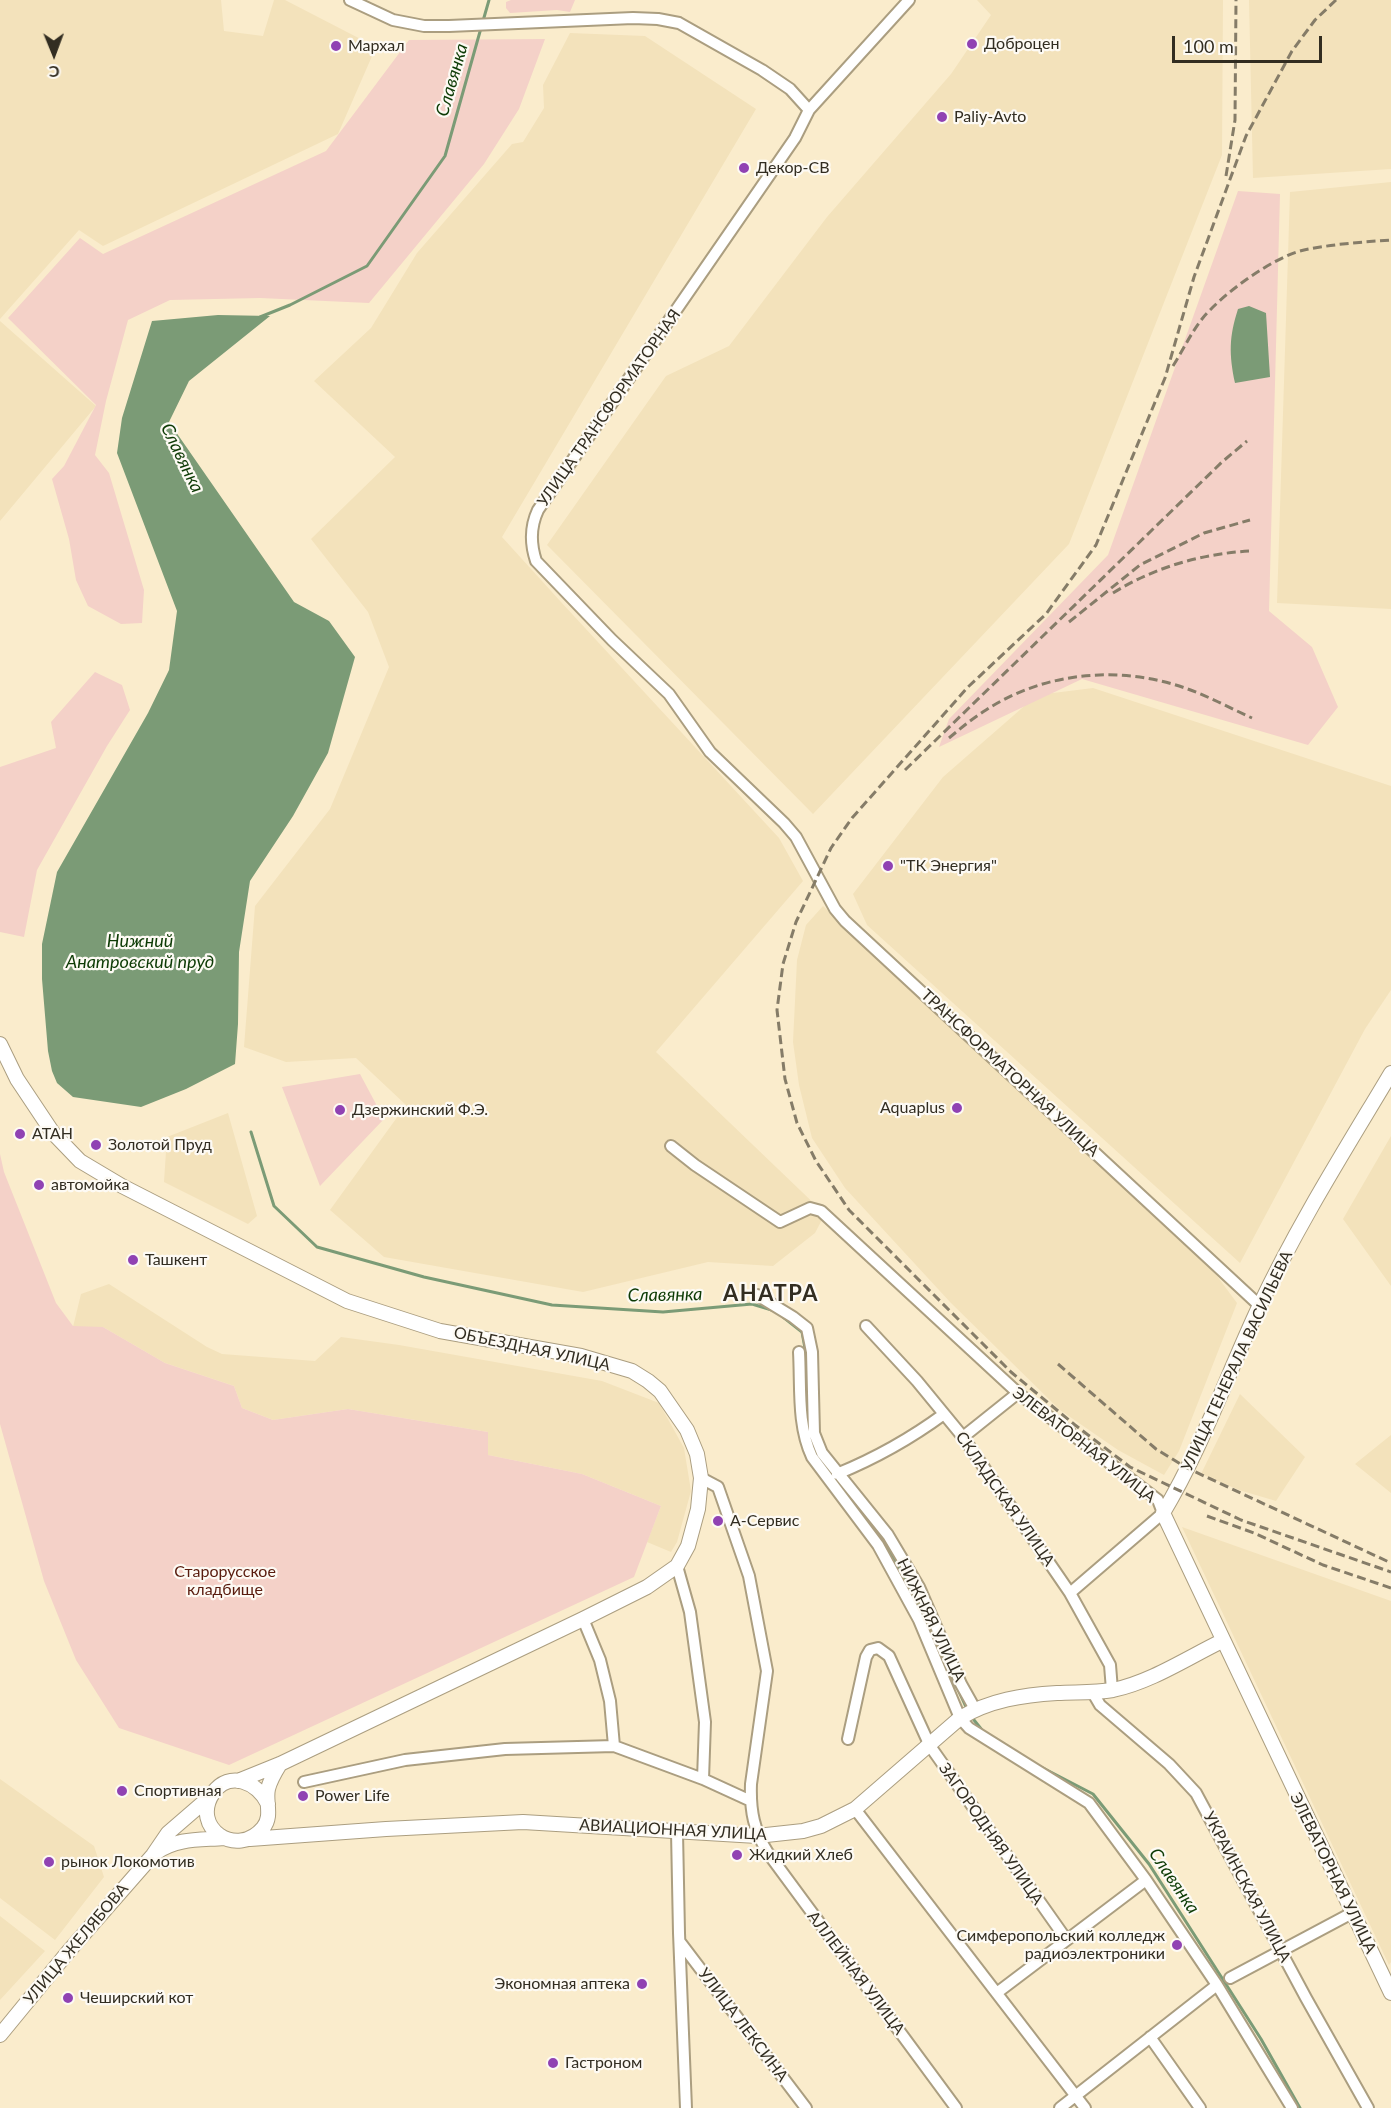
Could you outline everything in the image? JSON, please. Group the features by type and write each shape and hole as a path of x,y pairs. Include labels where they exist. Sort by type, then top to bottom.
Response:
{"main road":[{"name":"ОБЪЕЗДНАЯ УЛИЦА","path":"0,1044 18,1079 53,1133 80,1161 177,1215 347,1301 440,1331 581,1356 632,1371 648,1381 660,1391 687,1430 697,1454 701,1478 694,1527 677,1566"},
{"name":"УЛИЦА ГЕНЕРАЛА ВАСИЛЬЕВА","path":"1163,1513 1187,1468 1259,1305 1312,1205 1391,1073"},
{"name":"ЭЛЕВАТОРНАЯ УЛИЦА","path":"1163,1513 1352,1913 1389,1985"},
{"path":"224,1838 215,1832 207,1818 208,1802 221,1786 280,1764 583,1619 647,1587 677,1566"},
{"name":"АВИАЦИОННАЯ УЛИЦА","path":"250,1839 523,1822 757,1836 803,1831 821,1826 855,1809 960,1718 975,1709 1002,1699 1056,1693 1093,1693 1135,1684 1222,1641"},
{"path":"153,1855 167,1845 187,1840 224,1838 240,1841 250,1839 264,1827 268,1808 268,1786 280,1764"},
{"path":"238,1780 252,1784 263,1794 279,1828 290,1836"},
{"name":"УЛИЦА ЖЕЛЯБОВА","path":"0,2035 68,1952 153,1855 168,1833 212,1795"}],"street":[{"path":"350,0 393,20 424,26 633,18 679,23 762,70 790,90 809,110"},
{"name":"УЛИЦА ТРАНСФОРМАТОРНАЯ","path":"784,823 710,752 669,694 612,640 536,561 532,548 532,523 538,510 795,138 809,110 909,0"},
{"name":"ТРАНСФОРМАТОРНАЯ УЛИЦА","path":"784,823 796,837 835,909 845,921 1259,1305"},
{"name":"ЭЛЕВАТОРНАЯ УЛИЦА","path":"671,1146 695,1165 780,1222 810,1208 821,1211 1017,1394 1158,1500 1163,1513"},
{"name":"НИЖНЯЯ УЛИЦА","path":"757,1295 807,1328 812,1352 814,1433 822,1453 888,1535 919,1587 975,1709"},
{"name":"СКЛАДСКАЯ УЛИЦА","path":"866,1326 917,1381 963,1437 1070,1593 1110,1665 1112,1690"},
{"name":"НИЖНЯЯ УЛИЦА","path":"799,1352 802,1430 808,1448 878,1545 919,1620 960,1718"},
{"path":"963,1437 1017,1394"},
{"path":"837,1474 870,1461 944,1414"},
{"path":"701,1478 718,1487 749,1576 767,1671 751,1784 751,1801 757,1836"},
{"name":"УЛИЦА ГЕНЕРАЛА ВАСИЛЬЕВА","path":"1070,1593 1163,1513"},
{"path":"677,1566 690,1612 705,1722 703,1779"},
{"path":"583,1619 600,1660 610,1701 614,1746"},
{"name":"ЗАГОРОДНЯЯ УЛИЦА","path":"848,1739 866,1657 870,1650 878,1648 889,1656 930,1746 1066,1939"},
{"name":"УКРАИНСКАЯ УЛИЦА","path":"1093,1693 1100,1705 1168,1764 1196,1793 1368,2108"},
{"path":"960,1718 969,1728 985,1739 1089,1803 1146,1880 1217,1985 1292,2108"},
{"path":"304,1782 405,1760 505,1749 614,1746 703,1779 751,1801"},
{"path":"855,1809 1085,2108"},
{"name":"УЛИЦА ЛЕКСИНА","path":"677,1832 686,2108"},
{"name":"АЛЛЕЙНАЯ УЛИЦА","path":"757,1836 956,2108"},
{"path":"998,1992 1146,1880"},
{"path":"1230,1978 1352,1913"},
{"name":"УЛИЦА ЛЕКСИНА","path":"680,1942 806,2108"},
{"path":"1060,2108 1217,1985"},
{"path":"1150,2037 1200,2108"}],"shaded area":[{"path":"0,0 221,0 224,31 263,36 274,0 285,0 376,47 338,134 103,246 79,230 0,319"},
{"path":"977,0 1223,0 1222,155 1069,544 813,814 547,545 666,376 729,346 827,217 951,74 991,15"},
{"path":"1249,0 1391,0 1391,169 1253,178"},
{"path":"570,33 645,36 756,109 502,537 779,838 803,881 656,1052 825,1214 815,1233 773,1266 708,1262 583,1292 384,1257 330,1210 406,1105 356,1058 286,1062 244,1047 255,906 330,809 389,667 368,612 311,539 395,457 314,381 371,328 417,253 512,144 523,142 544,108 543,85"},
{"path":"1391,182 1391,609 1277,603 1290,192"},
{"path":"0,321 96,406 0,521"},
{"path":"1093,688 1391,786 1391,990 1365,1029 1240,1263 867,925 853,894 943,777 1037,695"},
{"path":"823,906 1141,1203 1217,1276 1237,1303 1179,1451 1164,1475 1118,1450 1060,1410 950,1302 845,1188 812,1138 799,1085 793,1042 797,960 806,925"},
{"path":"228,1113 257,1216 248,1224 164,1182 167,1137"},
{"path":"1391,1136 1391,1286 1343,1219"},
{"path":"109,1284 207,1347 222,1354 315,1361 341,1337 602,1381 659,1403 684,1448 691,1491 677,1542 671,1552 647,1542 661,1506 582,1474 488,1455 488,1432 348,1409 273,1420 242,1408 234,1386 165,1363 103,1327 73,1327 81,1294"},
{"path":"1240,1394 1305,1457 1276,1501 1239,1490 1201,1474"},
{"path":"1391,1435 1391,1493 1355,1464"},
{"path":"1182,1527 1391,1601 1391,1962 1389,1965"},
{"name":"рынок Локомотив","path":"0,1779 94,1846 104,1877 55,1940 0,1898"},
{"path":"0,1916 45,1951 0,2000"}],"green space":[{"path":"511,0 575,0 570,12 557,10 510,13 506,8 506,2"},
{"path":"545,39 519,109 484,164 369,303 260,298 170,300 128,320 106,401 95,455 109,473 144,590 142,623 121,624 88,606 76,580 69,539 52,479 64,466 96,405 8,318 80,238 103,254 326,151 409,40"},
{"path":"1238,191 1280,194 1269,611 1312,647 1338,707 1308,745 1082,679 939,747 949,719 1108,555"},
{"path":"95,672 122,685 130,710 37,870 24,937 0,932 0,767 56,748 51,722"},
{"path":"360,1074 384,1119 320,1186 282,1087"},
{"name":"Старорусское кладбище","path":"0,1154 4,1172 56,1303 73,1326 103,1327 165,1363 234,1386 242,1408 273,1420 348,1409 488,1432 488,1455 582,1474 661,1506 634,1577 229,1765 119,1728 76,1660 44,1581 0,1424"}],"water":[{"path":"1249,306 1266,313 1270,377 1235,383 1231,354 1233,328 1238,309"},
{"name":"Нижний Анатровский пруд","path":"218,315 270,316 189,381 169,422 294,602 329,621 355,657 328,753 293,816 250,881 239,952 235,1064 186,1089 141,1107 73,1097 57,1083 48,1051 42,979 42,944 57,872 148,713 169,670 177,611 117,453 122,418 152,321"}],"waterway":[{"name":"Славянка","path":"483,21 489,0"},
{"name":"Славянка","path":"260,317 290,305 367,266 445,156 481,28"},
{"name":"Славянка","path":"251,1132 274,1206 317,1247 424,1277 552,1305 663,1312 752,1304 775,1311"},
{"name":"Славянка","path":"783,1317 802,1332 807,1359 807,1418"},
{"name":"Славянка","path":"851,1501 884,1540 950,1671"},
{"name":"Славянка","path":"956,1685 966,1707"},
{"name":"Славянка","path":"974,1720 982,1730"},
{"name":"Славянка","path":"1041,1767 1093,1794 1149,1864 1261,2039 1300,2108"}],"railway":[{"path":"1226,176 1235,120 1236,0"},
{"path":"1336,0 1315,20 1292,51 1246,136 1194,277 1165,378 1096,545 1046,614 968,687 852,818 831,848 796,922 783,964 777,1010 785,1079 797,1123 816,1161 849,1210 1011,1372 1130,1467 1241,1520 1391,1572"},
{"path":"1173,366 1194,330 1211,309 1263,268 1304,250 1391,240"},
{"path":"905,770 1222,462 1247,441"},
{"path":"1069,622 1140,565 1204,533 1250,520"},
{"path":"1113,593 1145,576 1179,563 1213,555 1249,551"},
{"path":"949,738 981,713 1009,697 1032,687 1083,676 1135,676 1160,681 1194,691 1252,718"},
{"path":"1058,1364 1156,1449 1187,1468 1391,1563"},
{"path":"1207,1516 1254,1533 1323,1565 1391,1588"}],"place":[{"name":"Доброцен","path":"972,44"},
{"name":"Мархал","path":"336,46"},
{"name":"Paliy-Avto","path":"942,117"},
{"name":"Декор-СВ","path":"744,168"},
{"name":"\"ТК Энергия\"","path":"888,866"},
{"name":"Aquaplus","path":"957,1108"},
{"name":"Дзержинский Ф.Э.","path":"340,1110"},
{"name":"АТАН","path":"20,1134"},
{"name":"Золотой Пруд","path":"96,1145"},
{"name":"автомойка","path":"39,1185"},
{"name":"Ташкент","path":"133,1260"},
{"name":"А-Сервис","path":"718,1521"},
{"name":"Спортивная","path":"122,1791"},
{"name":"Power Life","path":"303,1796"},
{"name":"Жидкий Хлеб","path":"737,1855"},
{"name":"рынок Локомотив","path":"49,1862"},
{"name":"Симферопольский колледж радиоэлектроники","path":"1177,1945"},
{"name":"Экономная аптека","path":"642,1984"},
{"name":"Чеширский кот","path":"68,1998"},
{"name":"Гастроном","path":"553,2063"}],"district":[{"name":"АНАТРА","path":"771,1294"}]}
